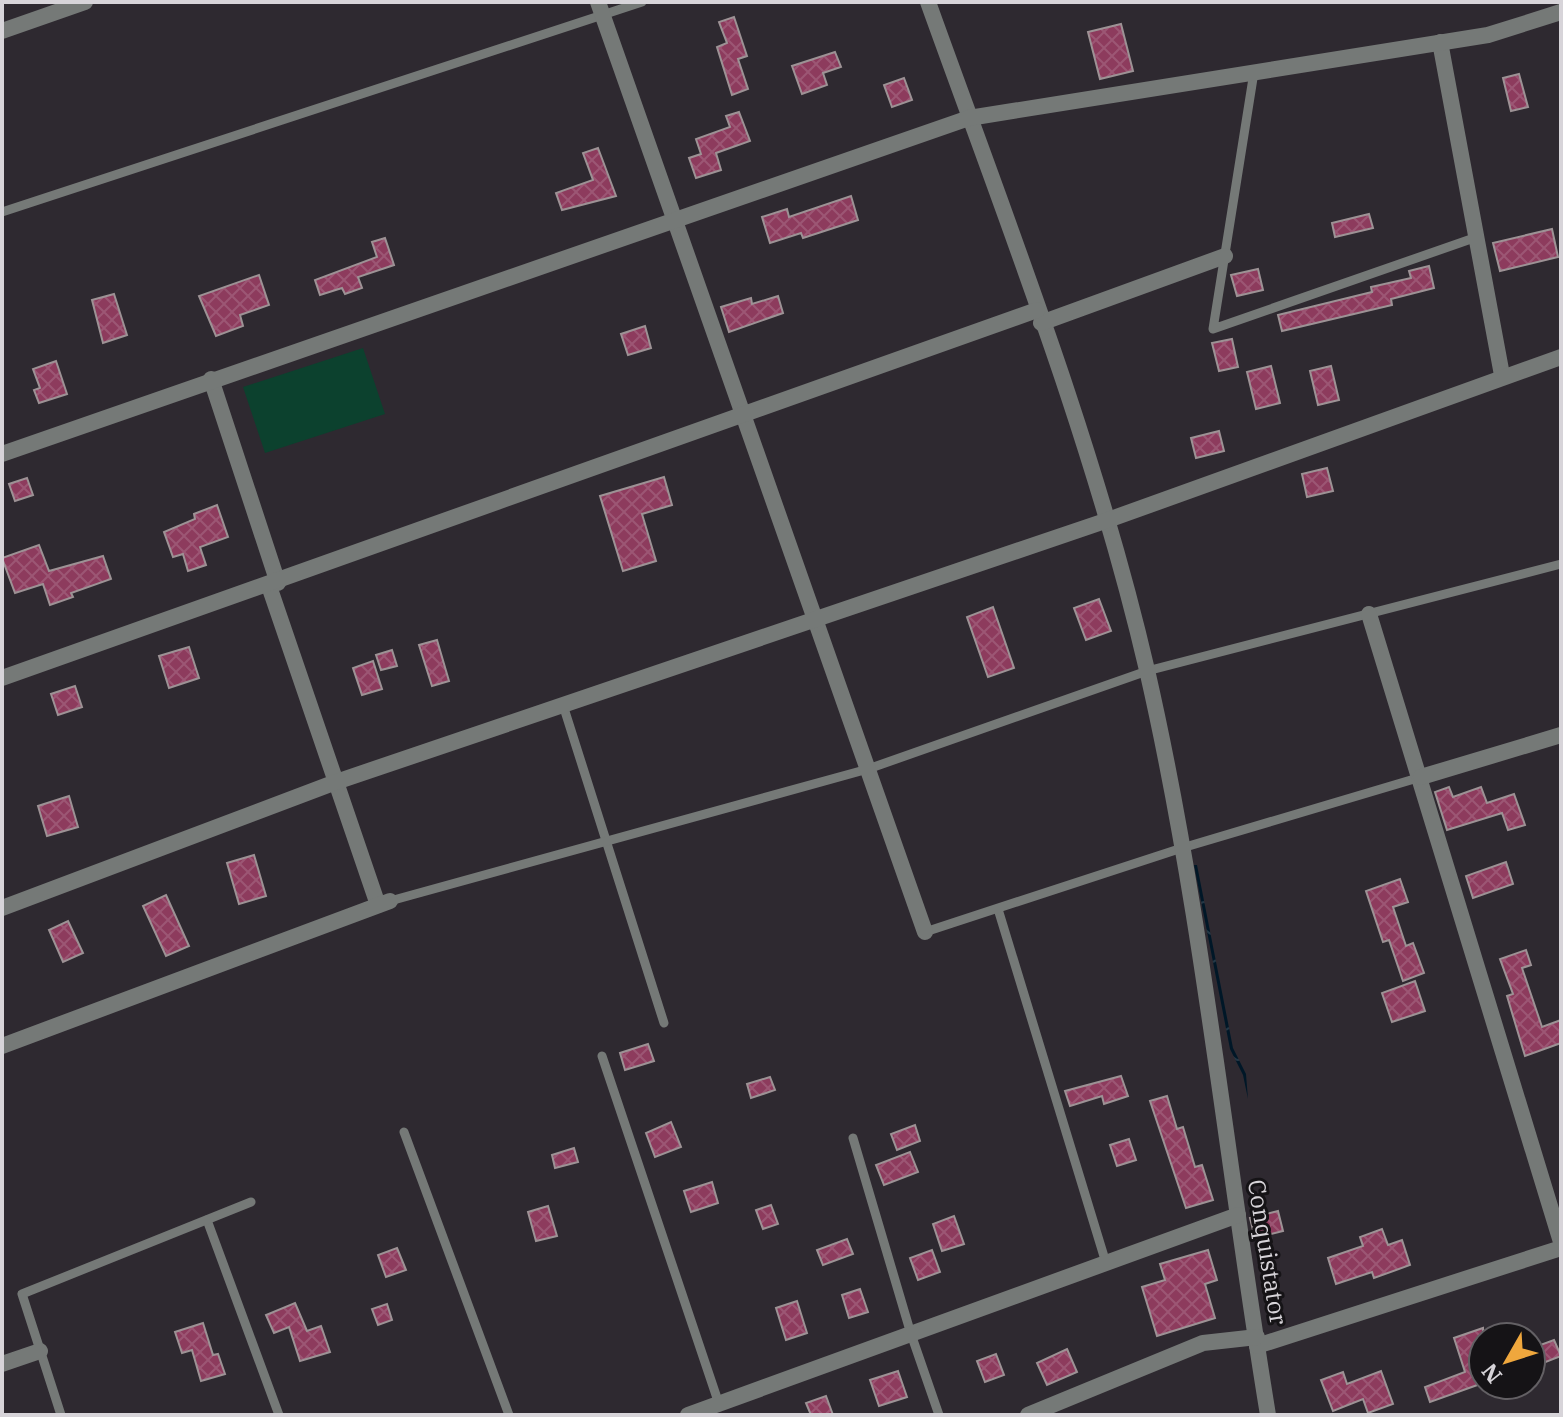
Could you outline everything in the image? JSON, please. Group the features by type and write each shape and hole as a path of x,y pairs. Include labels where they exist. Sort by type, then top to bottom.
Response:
{"street":[{"path":"2,31 85,2"},
{"name":"Conquistator","path":"928,2 1108,520 1147,671 1182,848 1268,1415"},
{"path":"601,8 925,932"},
{"path":"2,454 969,118 1488,35 1561,12"},
{"path":"1440,42 1474,238 1502,375"},
{"path":"2,678 273,584 742,412 1225,256"},
{"path":"2,908 336,782 1108,520 1502,375 1561,357"},
{"path":"2,1046 384,903 336,782 211,379"},
{"path":"1028,1415 1203,1343 1257,1342 1561,1245 1369,614"},
{"path":"1421,777 1561,735"},
{"path":"695,1414 1238,1215"},
{"path":"2,1364 40,1351"}],"lane":[{"path":"2,212 601,8 642,2"},
{"path":"1254,71 1213,329 1474,238"},
{"path":"384,903 868,769 1147,671 1561,564"},
{"path":"563,705 664,1023"},
{"path":"925,932 1182,848 1421,777"},
{"path":"998,909 1106,1263"},
{"path":"602,1056 719,1404"},
{"path":"404,1132 509,1415"},
{"path":"853,1138 911,1334 939,1415"},
{"path":"61,1415 22,1294 251,1202"},
{"path":"207,1220 279,1415"}],"green space":[{"path":"363,348 385,414 265,453 243,387"}],"water":[{"path":"1194,865 1197,865 1233,1048 1246,1074 1248,1099 1243,1075 1230,1049"}],"building":[{"path":"734,17 747,56 738,59 748,89 732,95 717,47 727,43 719,22"},
{"path":"1121,24 1133,71 1100,79 1088,32"},
{"path":"835,52 841,67 823,73 827,85 802,94 792,66"},
{"path":"1519,74 1528,107 1511,111 1503,78"},
{"path":"904,78 912,100 892,107 884,85"},
{"path":"739,112 750,141 716,153 721,170 696,178 689,158 701,154 696,139 730,127 726,116"},
{"path":"598,148 616,196 562,210 556,193 593,180 583,153"},
{"path":"851,196 858,220 803,238 801,233 770,243 762,217 787,209 789,217"},
{"path":"1369,214 1373,228 1335,237 1332,223"},
{"path":"1552,229 1558,257 1500,271 1493,243"},
{"path":"385,238 394,265 358,277 362,288 345,294 342,288 320,295 315,280 377,257 372,242"},
{"path":"1429,266 1434,288 1391,299 1392,305 1282,331 1278,315 1372,292 1371,287 1411,278 1409,271"},
{"path":"1258,269 1263,290 1237,296 1231,275"},
{"path":"259,275 269,305 240,315 243,326 216,336 199,296"},
{"path":"114,294 127,335 103,343 92,300"},
{"path":"778,296 783,313 729,332 721,307 751,298 752,304"},
{"path":"645,326 651,348 628,355 621,334"},
{"path":"1232,339 1238,367 1219,371 1212,343"},
{"path":"56,361 67,394 39,403 34,390 40,388 33,369"},
{"path":"1271,366 1280,403 1256,409 1247,372"},
{"path":"1331,366 1339,400 1318,405 1310,371"},
{"path":"1219,431 1224,451 1196,458 1191,438"},
{"path":"1327,468 1333,491 1307,497 1302,474"},
{"path":"664,477 672,505 642,514 656,561 623,571 600,496"},
{"path":"27,478 33,495 15,501 9,484"},
{"path":"217,505 228,537 200,547 206,565 188,571 183,554 173,557 164,532 195,519 194,514"},
{"path":"39,545 49,571 103,556 111,579 71,593 73,597 50,605 43,584 15,593 2,558"},
{"path":"1099,599 1111,631 1086,640 1074,608"},
{"path":"993,607 1014,668 988,677 967,617"},
{"path":"437,640 449,681 432,686 419,645"},
{"path":"189,647 199,678 169,688 159,656"},
{"path":"392,650 397,666 381,670 376,655"},
{"path":"373,661 382,689 362,695 353,668"},
{"path":"75,686 82,707 58,715 51,694"},
{"path":"1449,787 1453,797 1481,787 1487,803 1514,794 1525,825 1508,830 1502,813 1447,830 1435,792"},
{"path":"69,796 78,827 47,836 38,806"},
{"path":"254,855 266,896 239,904 227,863"},
{"path":"1506,862 1513,884 1473,898 1466,876"},
{"path":"1400,879 1408,902 1393,907 1406,946 1413,943 1424,973 1403,981 1389,940 1383,942 1366,891"},
{"path":"166,895 189,946 166,956 143,906"},
{"path":"68,921 83,953 63,962 49,930"},
{"path":"1526,950 1531,965 1522,968 1542,1027 1561,1020 1561,1043 1525,1056 1507,996 1513,994 1500,959"},
{"path":"1415,981 1425,1011 1392,1022 1382,993"},
{"path":"648,1044 654,1061 625,1070 620,1053"},
{"path":"1121,1076 1128,1096 1104,1104 1102,1096 1070,1106 1065,1091"},
{"path":"770,1077 775,1090 751,1098 747,1084"},
{"path":"1167,1096 1177,1129 1183,1127 1195,1167 1202,1165 1213,1200 1186,1208 1150,1101"},
{"path":"671,1122 681,1147 655,1157 646,1133"},
{"path":"915,1125 920,1141 897,1150 891,1134"},
{"path":"1129,1139 1136,1160 1117,1166 1110,1145"},
{"path":"574,1148 578,1162 555,1168 552,1155"},
{"path":"910,1152 918,1172 884,1185 876,1165"},
{"path":"712,1182 718,1203 691,1212 684,1191"},
{"path":"771,1205 778,1224 763,1229 756,1210"},
{"path":"548,1206 557,1236 536,1241 528,1212"},
{"path":"1278,1211 1283,1231 1255,1238 1250,1218"},
{"path":"954,1216 964,1244 942,1251 933,1224"},
{"path":"1382,1229 1388,1245 1402,1240 1410,1265 1374,1278 1372,1272 1336,1284 1328,1258 1363,1246 1360,1237"},
{"path":"847,1239 853,1254 823,1265 817,1250"},
{"path":"397,1248 406,1270 386,1277 378,1255"},
{"path":"932,1250 940,1272 918,1280 910,1258"},
{"path":"1208,1250 1217,1280 1205,1284 1215,1318 1157,1336 1142,1287 1165,1280 1160,1264"},
{"path":"860,1289 868,1312 849,1318 842,1295"},
{"path":"797,1301 807,1333 786,1340 776,1308"},
{"path":"295,1303 307,1331 321,1326 330,1352 300,1361 289,1327 274,1333 266,1315"},
{"path":"387,1304 392,1320 378,1325 372,1309"},
{"path":"203,1323 213,1355 218,1354 225,1374 201,1381 192,1350 182,1353 175,1332"},
{"path":"1467,1334 1467,1389 1430,1402 1425,1387 1465,1372 1454,1338"},
{"path":"1554,1340 1561,1356 1547,1361 1547,1343"},
{"path":"1067,1349 1077,1372 1047,1385 1037,1363"},
{"path":"996,1354 1004,1375 985,1382 977,1361"},
{"path":"898,1371 907,1397 879,1406 870,1380"},
{"path":"1381,1371 1393,1404 1368,1413 1363,1399 1333,1411 1321,1380 1343,1372 1347,1384"},
{"path":"826,1396 833,1415 811,1415 806,1403"}]}
